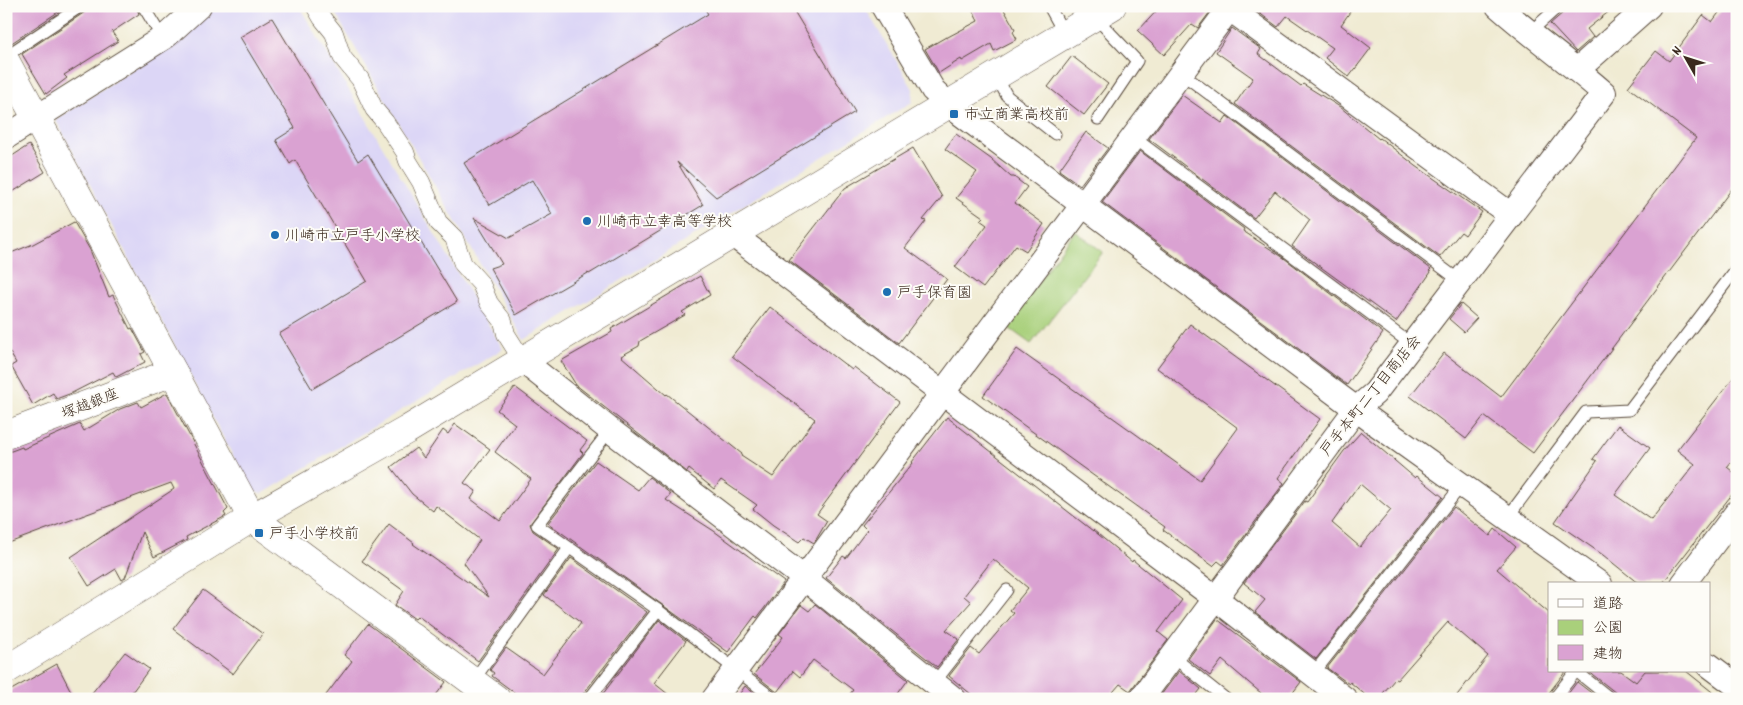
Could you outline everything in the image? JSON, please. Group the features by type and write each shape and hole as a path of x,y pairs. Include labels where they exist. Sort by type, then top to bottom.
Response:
{"street":[{"path":"6,137 163,39 199,6"},
{"path":"315,6 334,33 342,57 360,79 374,109 405,152 408,161 428,195 438,222 454,238 463,264 481,284 489,303 503,321 506,334 523,361 804,578 954,699"},
{"path":"883,6 933,90 948,104 1356,409 1597,582"},
{"path":"1498,6 1529,33 1578,70 1649,6"},
{"path":"714,699 1134,137 1227,7 1511,215"},
{"path":"6,670 252,518 407,430 523,361 1104,11"},
{"path":"6,62 252,518 496,699"},
{"name":"戸手本町二丁目商店会","path":"1140,699 1356,409 1374,394 1604,94 1578,70"},
{"path":"733,235 1215,598 1345,699"},
{"name":"塚越銀座","path":"6,435 173,372"},
{"path":"1684,582 1737,512"},
{"path":"1710,666 1737,686"}],"lane":[{"path":"6,56 81,6"},
{"path":"143,6 163,39"},
{"path":"1048,6 1064,35"},
{"path":"1529,33 1559,6"},
{"path":"1098,119 1137,61 1104,11"},
{"path":"1181,73 1460,281"},
{"path":"996,76 1007,96 1054,134"},
{"path":"1134,137 1411,344"},
{"path":"1507,518 1586,412 1629,410 1737,268"},
{"path":"610,430 537,525 658,610 774,699"},
{"path":"1313,674 1461,486"},
{"path":"473,681 569,548"},
{"path":"934,683 1007,590"},
{"path":"590,699 658,610"},
{"path":"1172,656 1226,699"},
{"path":"1554,699 1575,672"},
{"path":"1577,672 1611,699"}],"shaded area":[{"name":"川崎市立戸手小学校","path":"214,6 299,6 503,349 262,494 251,490 56,120 178,39"},
{"name":"川崎市立幸高等学校","path":"331,6 864,6 913,89 912,102 524,340"}],"green space":[{"path":"1075,231 1103,252 1031,344 1006,326"}],"building":[{"path":"6,6 67,6 7,46"},
{"path":"88,6 136,6 139,14 112,32 118,41 64,75 67,78 46,94 22,54 85,12"},
{"path":"703,6 791,6 855,112 716,197 677,162 703,205 589,274 516,315 490,268 502,264 474,218 509,238 552,214 532,180 490,205 464,163 708,14"},
{"path":"970,6 1002,6 1015,29 1013,32 1017,39 994,51 991,44 962,61 961,59 939,73 925,49 978,21"},
{"path":"1161,6 1213,6 1213,8 1198,28 1192,24 1164,55 1138,31"},
{"path":"1250,6 1354,6 1341,25 1371,48 1349,77 1325,58 1333,48 1287,16 1278,27"},
{"path":"1566,6 1616,6 1587,29 1593,37 1576,52 1550,24 1564,12"},
{"path":"1724,6 1737,6 1737,182 1533,453 1484,416 1466,439 1410,396 1444,353 1501,397 1696,138 1628,87 1656,51 1669,61 1703,15 1712,22"},
{"path":"272,18 358,161 368,154 457,302 312,389 279,334 367,281 295,160 290,164 276,140 295,128 240,37"},
{"path":"1232,28 1261,49 1258,54 1301,86 1303,84 1340,107 1379,139 1482,212 1465,235 1461,232 1440,257 1235,104 1253,78 1216,52"},
{"path":"1072,56 1108,84 1084,115 1048,87"},
{"path":"1182,95 1222,123 1227,116 1431,269 1429,271 1431,272 1396,322 1292,246 1310,220 1275,191 1254,218 1149,139"},
{"path":"1086,132 1108,148 1080,185 1059,170"},
{"path":"956,134 991,159 1011,177 1014,177 1027,187 1015,203 1044,224 1026,251 1016,245 983,288 955,267 987,225 980,220 983,217 956,198 977,172 945,149"},
{"path":"29,145 45,172 6,196 6,160"},
{"path":"913,148 942,197 923,220 926,221 905,248 947,279 899,343 789,260 845,188"},
{"path":"1140,151 1244,229 1243,231 1284,258 1383,333 1347,385 1102,202"},
{"path":"74,222 90,250 109,297 113,295 130,329 132,328 145,352 141,354 145,362 116,377 113,372 56,399 53,393 33,405 11,366 16,363 6,346 6,255 33,244"},
{"path":"700,276 710,295 682,312 685,315 640,341 639,346 621,356 666,395 742,454 741,456 773,477 815,419 732,356 770,307 852,370 854,367 900,402 817,514 827,521 814,543 804,537 799,542 773,525 753,509 757,505 721,480 714,489 689,469 687,472 576,385 561,361 612,332 611,329"},
{"path":"1461,304 1477,318 1464,332 1449,319"},
{"path":"1190,324 1320,419 1278,478 1284,483 1223,565 1218,561 1213,566 1163,530 1165,527 983,396 1017,349 1200,480 1238,428 1157,368"},
{"path":"1737,373 1737,455 1727,467 1737,475 1737,488 1664,582 1637,582 1603,555 1555,522 1597,461 1593,459 1618,425 1650,448 1615,495 1651,520 1695,464 1677,450"},
{"path":"515,387 587,441 580,450 583,453 530,524 533,531 559,549 478,661 418,616 415,619 395,605 404,591 362,561 389,524 413,544 489,597 464,563 480,540 436,506 433,511 412,494 391,467 416,448 424,458 443,430 448,434 455,424 490,449 464,483 476,491 471,499 500,521 531,479 495,452 515,424 497,410"},
{"path":"167,393 228,509 224,513 226,516 186,537 187,540 154,557 142,532 125,578 122,580 116,569 89,586 71,557 174,489 171,483 6,544 6,453 22,447 23,449 80,424 84,431 120,409 138,402 141,407"},
{"path":"947,417 1182,600 1158,632 1168,640 1130,691 1120,684 1107,699 977,699 949,676 971,648 979,654 1014,613 1010,610 1028,588 993,559 964,596 971,602 946,630 959,639 937,667 826,578 843,556 846,558 867,530 862,525 913,463"},
{"path":"1361,432 1415,478 1417,476 1443,497 1316,659 1255,612 1265,600 1244,583 1344,451","holes":["1360,484 1391,510 1360,547 1332,523"]},
{"path":"596,461 638,490 649,477 671,494 666,500 714,531 784,582 728,652 548,523"},
{"path":"1454,507 1490,536 1495,529 1516,547 1497,569 1548,612 1548,672 1565,672 1548,694 1547,699 1454,699 1488,656 1448,622 1378,699 1370,699 1350,682 1349,684 1327,668"},
{"path":"571,558 647,612 583,694 582,699 523,699 492,676 494,673 490,670 506,648 543,674 581,623 544,595"},
{"path":"203,590 263,634 233,674 173,629"},
{"path":"815,604 908,680 894,699 846,699 853,690 813,660 800,677 793,671 777,692 754,674 783,637 779,634 801,605 809,611"},
{"path":"1217,619 1301,682 1288,699 1268,699 1222,660 1210,676 1188,659"},
{"path":"659,620 686,641 654,683 674,699 599,699"},
{"path":"368,624 446,682 433,699 323,699 352,661 344,655"},
{"path":"125,652 149,669 127,699 87,699"},
{"path":"57,664 75,699 6,699 6,693"},
{"path":"1179,671 1201,689 1193,699 1158,699"},
{"path":"1589,672 1622,672 1636,682 1644,672 1687,672 1721,699 1618,699 1616,693"},
{"path":"1577,682 1599,699 1564,699"},
{"path":"745,686 761,699 736,699"}],"place":[{"name":"市立商業高校前","path":"954,114"},
{"name":"川崎市立幸高等学校","path":"587,221"},
{"name":"川崎市立戸手小学校","path":"275,235"},
{"name":"戸手保育園","path":"887,292"},
{"name":"戸手小学校前","path":"259,533"}]}
